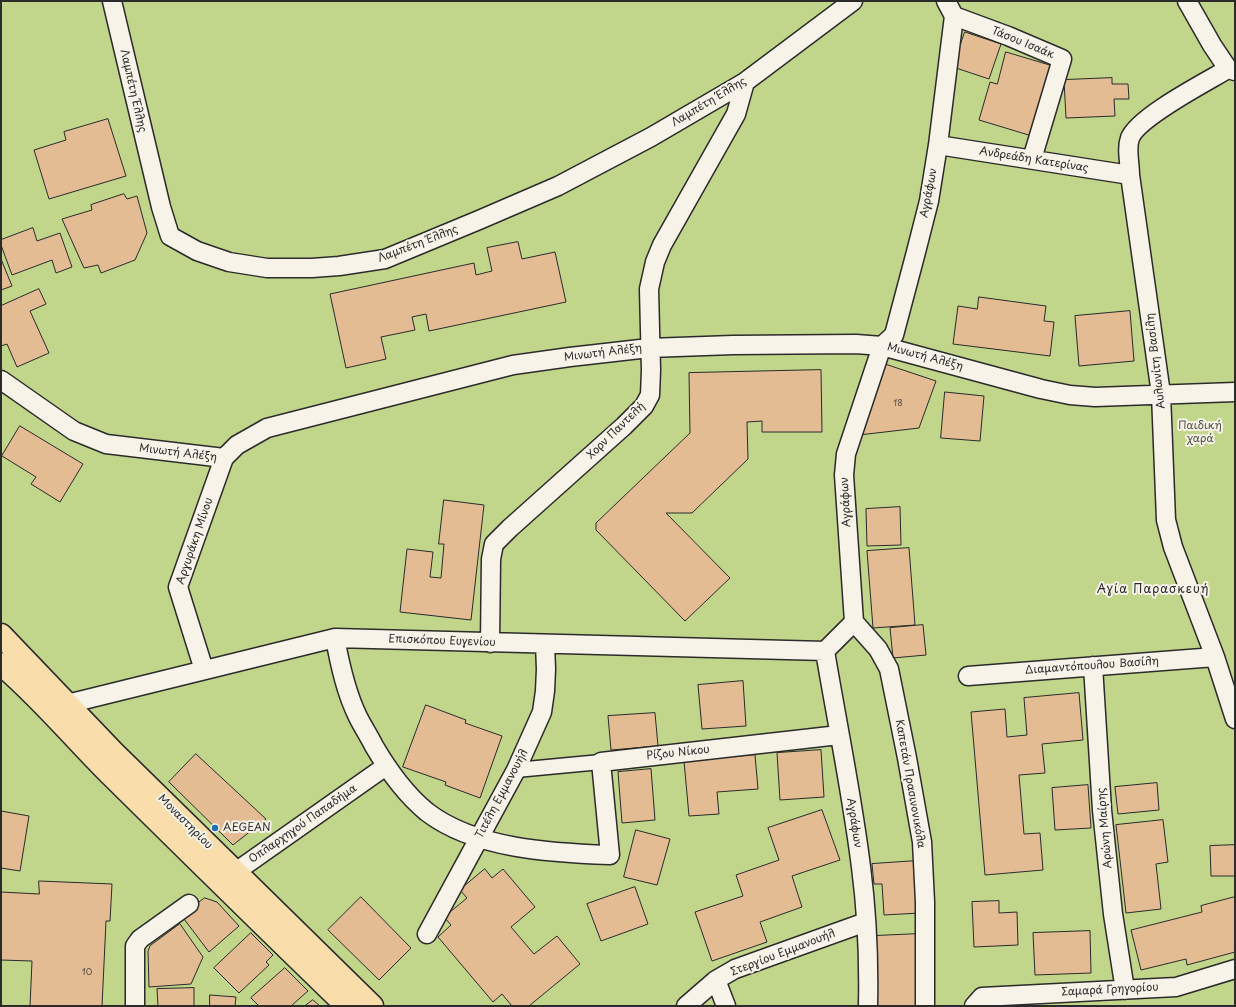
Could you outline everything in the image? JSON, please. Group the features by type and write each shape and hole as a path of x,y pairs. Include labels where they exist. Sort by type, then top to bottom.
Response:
{"main road":[{"name":"Μοναστηρίου","path":"1,635 113,752 347,1006"},
{"name":"Μοναστηρίου","path":"1,664 39,699 100,764 372,1006"}],"street":[{"name":"Λαμπέτη Έλλης","path":"112,1 161,207 170,236 197,251 229,262 267,268 312,268 339,266 385,259 558,186 651,136 745,82 853,1"},
{"path":"1186,1 1212,45 1231,70"},
{"name":"Αγράφων","path":"854,622 845,502 844,468 846,454 882,346 894,335 927,208 938,145 950,9"},
{"name":"Τάσου Ισαάκ","path":"950,9 1062,59 1032,159"},
{"name":"Αυλωνίτη Βασίλη","path":"1231,70 1152,115 1134,131 1130,139 1128,150 1130,175 1161,394 1166,520 1173,547 1215,656 1235,719"},
{"name":"Χορν Παντελή","path":"490,643 491,559 494,544 624,426 644,406 650,395 651,370 649,348 649,289 655,262 662,245 736,114 745,82"},
{"name":"Ανδρεάδη Κατερίνας","path":"938,145 1130,175"},
{"name":"Μινωτή Αλέξη","path":"1,380 74,430 106,444 224,458 237,445 267,428 339,409 513,365 649,348 733,345 841,344 882,346 1041,389 1070,395 1095,397 1235,392"},
{"name":"Αργυράκη Μίνου","path":"204,670 178,587 224,458"},
{"path":"825,651 854,622"},
{"name":"Καπετάν Πρασινονικόλα","path":"854,622 878,649 889,669 907,758 922,842 925,1006"},
{"path":"336,638 338,654 350,696 358,716 386,766 406,792 427,812 452,827 479,838 534,850 610,855 601,762"},
{"name":"Επισκόπου Ευγενίου","path":"67,704 336,638 825,651"},
{"name":"Τιτέλη Εμμανουήλ","path":"427,934 516,770 542,712 546,691 545,644"},
{"name":"Αγράφων","path":"825,651 861,868 866,922 868,1006"},
{"name":"Διαμαντόπουλου Βασίλη","path":"968,676 1215,656"},
{"name":"Αρώνη Μαίρης","path":"1093,666 1102,810 1114,914 1125,990"},
{"name":"Ρίζου Νίκου","path":"516,770 601,762 839,735"},
{"name":"Οπλαρχηγού Παπαδήμα","path":"227,877 386,766"},
{"path":"135,1006 136,946 140,939 190,904"},
{"name":"Στεργίου Εμμανουήλ","path":"686,1006 716,980 735,969 866,922"},
{"name":"Σαμαρά Γρηγορίου","path":"978,1002 1176,987 1235,969"},
{"path":"716,980 726,1006"}],"green space":[{"name":"Παιδική χαρά","path":"1,1 1235,1 1235,1006 1,1006"}],"building":[{"path":"965,32 1001,44 989,79 953,67"},
{"path":"1006,52 1053,66 1032,136 979,120 990,82 997,84"},
{"path":"1112,78 1112,84 1128,84 1129,99 1114,99 1115,116 1066,118 1064,80"},
{"path":"108,119 126,176 49,199 34,150 66,140 64,132"},
{"path":"124,194 127,199 137,196 147,233 135,260 101,273 98,265 84,268 62,219 92,210 91,205"},
{"path":"33,228 37,241 60,233 72,267 56,273 52,260 12,275 1,245 1,240"},
{"path":"518,242 522,259 555,252 566,302 429,331 426,314 412,317 415,330 381,337 386,359 346,368 330,294 474,263 476,275 492,271 487,248"},
{"path":"1,259 12,286 1,290"},
{"path":"39,289 46,304 30,311 49,353 17,367 7,344 1,346 1,306"},
{"path":"979,297 1046,306 1044,321 1054,322 1050,356 953,344 958,306 977,309"},
{"path":"1130,311 1134,361 1079,366 1075,316"},
{"path":"882,363 936,381 919,428 859,435"},
{"path":"821,370 822,432 762,432 762,421 747,422 748,459 692,513 666,513 730,578 685,621 596,530 596,523 690,433 689,373"},
{"path":"945,392 984,396 980,441 941,438"},
{"path":"20,426 83,464 60,502 31,484 36,477 2,456"},
{"path":"444,500 484,505 471,620 400,612 407,549 433,552 430,577 441,578 444,544 439,544"},
{"path":"900,507 901,545 867,546 866,509"},
{"path":"909,548 915,625 873,628 867,551"},
{"path":"923,625 926,655 893,658 890,628"},
{"path":"743,681 746,726 702,729 698,685"},
{"path":"1079,693 1083,740 1042,744 1045,773 1019,775 1024,834 1040,833 1043,870 985,875 971,712 1005,709 1007,737 1027,735 1024,698"},
{"path":"426,705 466,720 465,723 502,736 480,798 445,785 446,782 403,767"},
{"path":"655,713 658,746 611,750 608,716"},
{"path":"821,750 824,797 780,800 777,753"},
{"path":"196,754 266,819 233,845 169,782"},
{"path":"755,755 758,789 717,792 719,814 689,816 684,761"},
{"path":"651,769 655,820 622,823 618,772"},
{"path":"1157,783 1159,810 1118,814 1115,787"},
{"path":"1088,785 1091,828 1055,830 1052,788"},
{"path":"822,810 840,860 792,876 802,907 760,922 767,942 712,961 695,912 743,896 736,875 779,860 768,828"},
{"path":"1,811 29,816 20,871 1,868"},
{"path":"1163,820 1168,862 1156,864 1161,909 1126,913 1116,825"},
{"path":"636,830 670,839 657,885 624,877"},
{"path":"1235,845 1235,876 1211,876 1210,846"},
{"path":"916,861 920,913 884,915 882,884 874,884 872,864"},
{"path":"485,869 492,878 503,869 535,907 511,927 534,954 557,936 580,964 529,1006 512,1006 502,994 493,1002 438,937 451,925 444,917 467,898 460,890"},
{"path":"39,881 112,884 110,921 106,921 102,1006 30,1006 32,961 1,960 1,892 39,894"},
{"path":"635,887 648,924 601,941 587,904"},
{"path":"361,897 411,948 379,980 328,930"},
{"path":"1235,897 1235,952 1187,965 1186,959 1141,970 1131,930 1202,912 1201,906"},
{"path":"205,898 217,902 239,926 209,952 181,915"},
{"path":"999,901 999,913 1017,912 1018,945 974,947 972,902"},
{"path":"180,924 203,957 191,984 149,987 148,951 150,946"},
{"path":"1090,931 1091,973 1035,975 1033,933"},
{"path":"251,933 273,955 266,962 269,965 239,993 214,968"},
{"path":"918,934 920,1006 874,1006 874,936"},
{"path":"285,968 308,991 291,1006 259,1006 251,998"},
{"path":"194,988 194,1006 158,1006 157,989"},
{"path":"210,995 236,997 235,1006 210,1006"},
{"path":"313,1000 320,1006 305,1006"}],"place":[{"name":"AEGEAN","path":"215,828"}],"district":[{"name":"Αγία Παρασκευή","path":"1153,590"}]}
